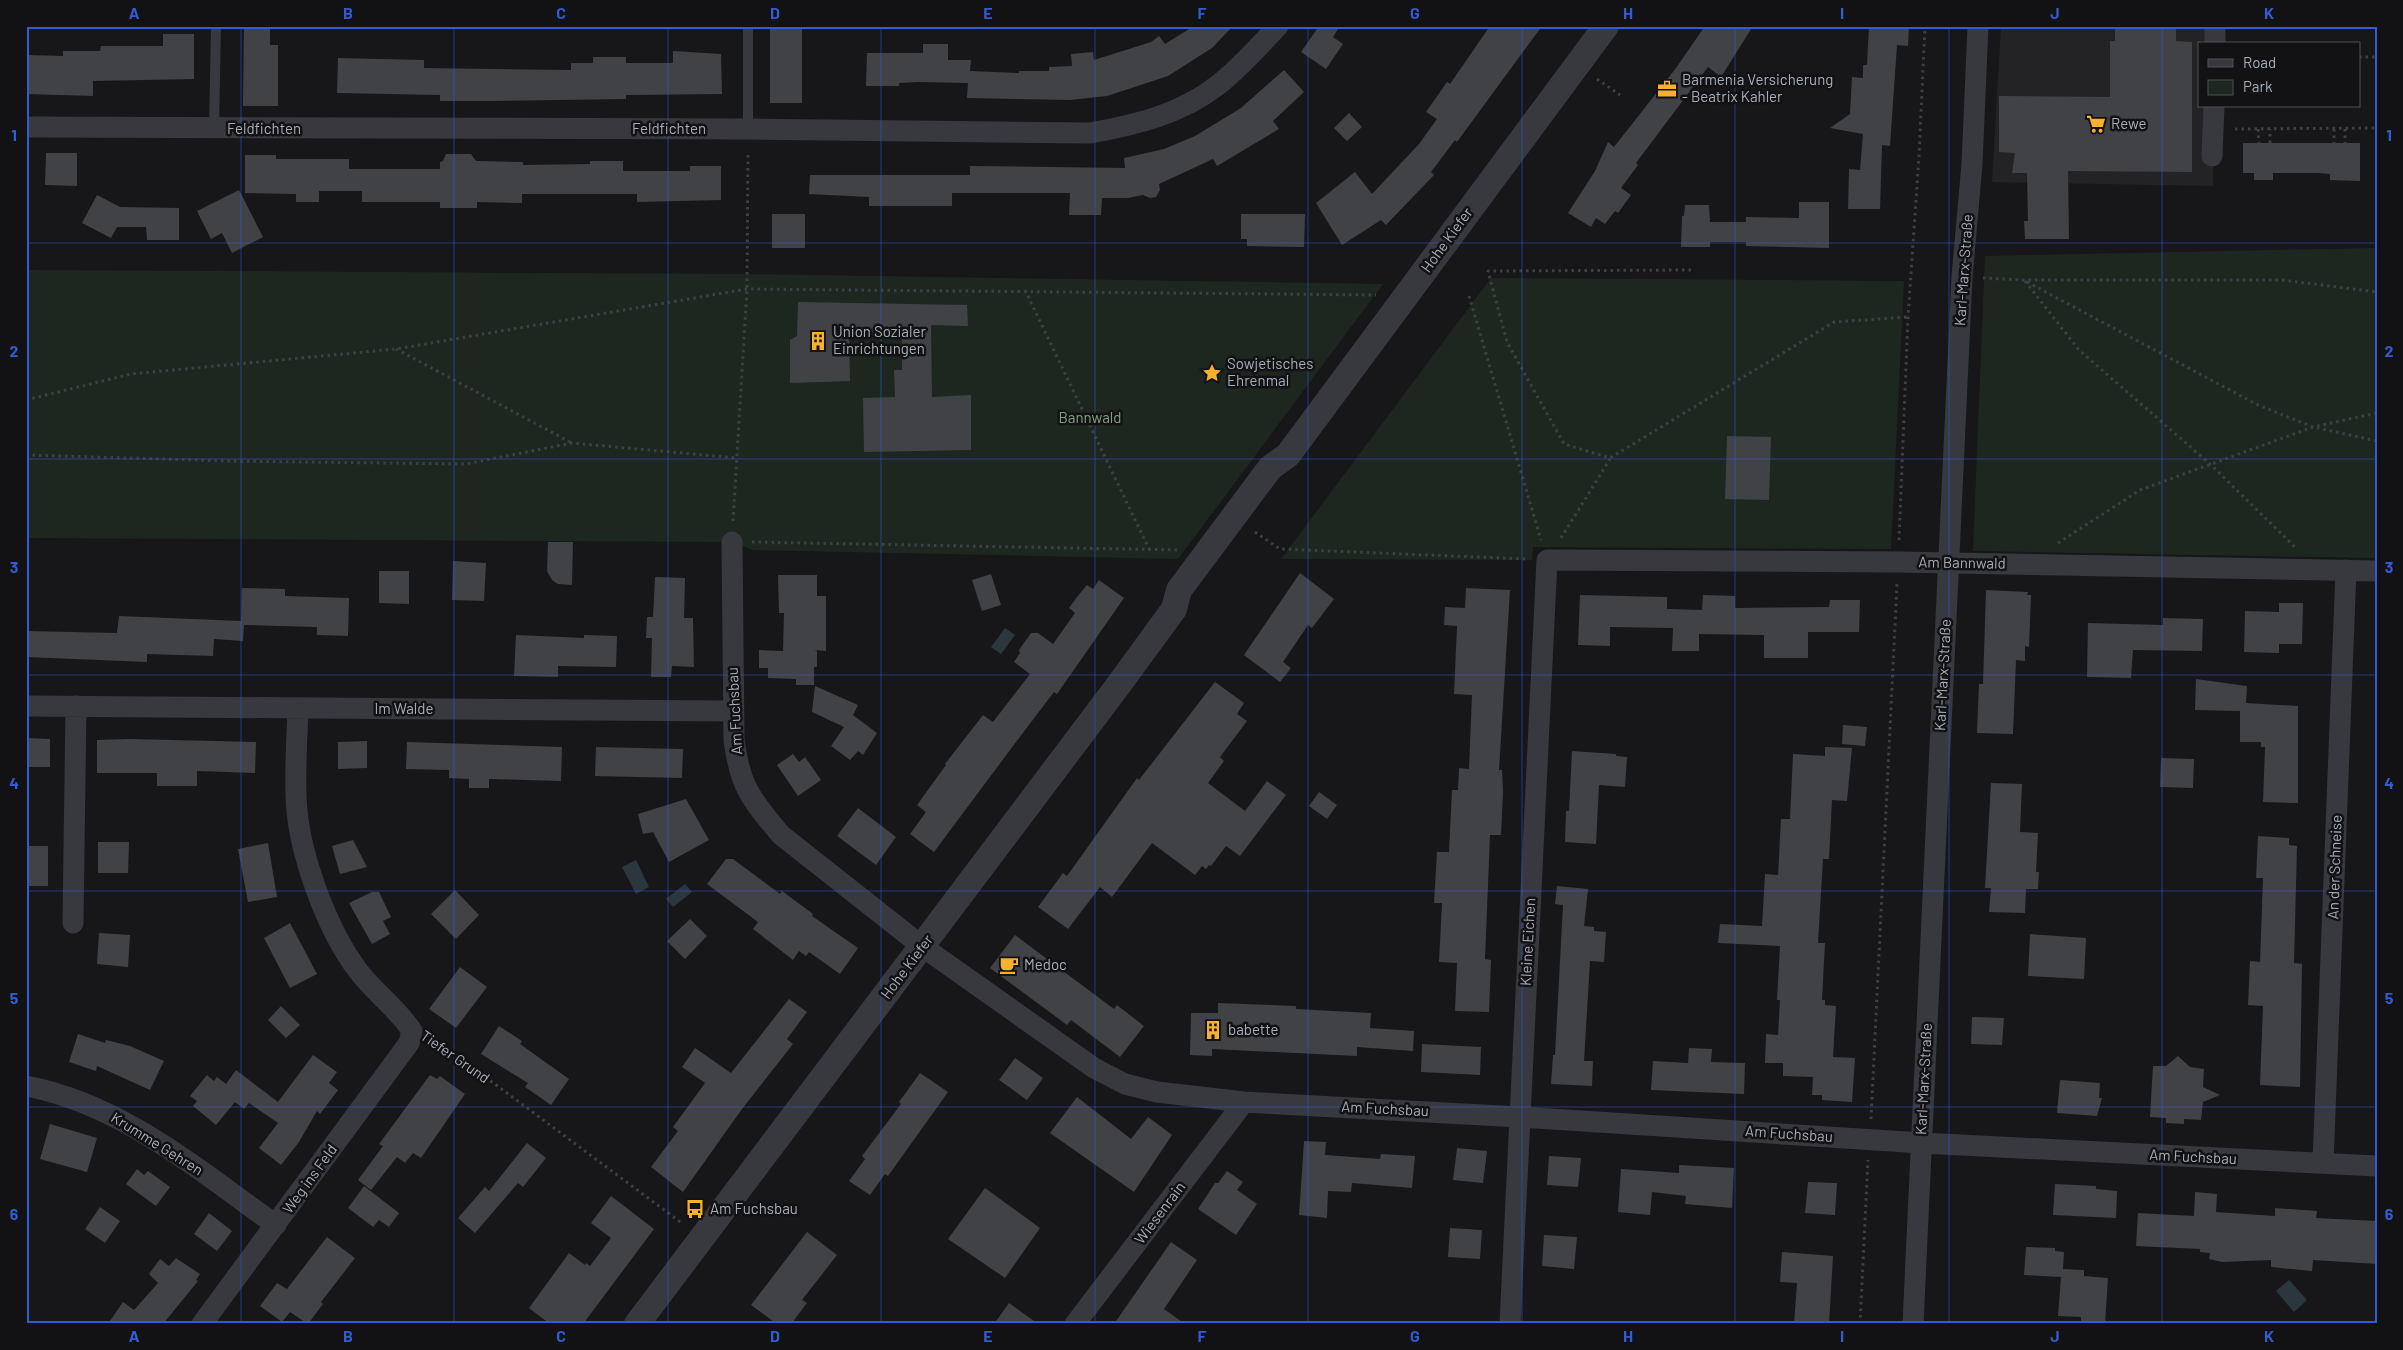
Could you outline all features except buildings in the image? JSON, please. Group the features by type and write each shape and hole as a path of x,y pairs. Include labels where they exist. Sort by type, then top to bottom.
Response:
{"street":[{"name":"Feldfichten","path":"26,127 748,129 1090,133 1165,115 1191,102 1218,85 1278,26"},
{"name":"Hohe Kiefer","path":"637,1324 923,947 1174,609 1192,597 1283,475 1288,455 1606,26"},
{"name":"Karl-Marx-Straße","path":"1913,1324 1962,277 1972,164 1978,26"},
{"path":"2215,42 2216,26"},
{"path":"2212,156 2214,108"},
{"name":"Am Fuchsbau","path":"732,542 732,711 738,767 745,788 761,812 780,835 923,947 1094,1068 1125,1084 1157,1092 1244,1102 1520,1116 1922,1143 2377,1166"},
{"name":"Am Bannwald","path":"1547,560 1898,562 2377,571"},
{"name":"Kleine Eichen","path":"1510,1324 1547,560"},
{"name":"An der Schneise","path":"2323,1163 2346,570"},
{"name":"Im Walde","path":"26,706 732,711"},
{"path":"73,923 76,706"},
{"name":"Tiefer Grund","path":"298,708 296,797 305,851 316,892 330,923 358,970 412,1030"},
{"name":"Weg ins Feld","path":"202,1324 409,1043 412,1030"},
{"name":"Krumme Gehren","path":"26,1086 49,1090 125,1121 276,1225"},
{"name":"Wiesenrain","path":"1075,1324 1244,1102"}],"lane":[{"path":"214,129 216,26"},
{"path":"748,26 748,129"}],"path":[{"path":"1860,1324 1898,562 1908,317 1920,156 1925,26"},
{"path":"2360,57 2377,57"},
{"path":"1593,76 1620,95"},
{"path":"2258,128 2258,143"},
{"path":"2334,128 2334,143"},
{"path":"2345,128 2345,143"},
{"path":"2213,129 2377,128"},
{"path":"748,129 746,289 732,542 1185,550"},
{"path":"2270,129 2270,143"},
{"path":"1610,458 1564,444 1507,342 1488,270 1691,270"},
{"path":"1962,277 2024,280 2282,280 2377,292"},
{"path":"2024,280 2242,396 2313,427 2377,440"},
{"path":"2024,280 2079,350 2210,464 2318,570"},
{"path":"26,400 131,374 396,349 746,289 1025,290 1384,295"},
{"path":"1025,290 1149,549"},
{"path":"1469,296 1547,560"},
{"path":"1547,560 1610,458 1834,322 1908,317"},
{"path":"396,349 572,443"},
{"path":"2057,543 2140,490 2313,427 2377,413"},
{"path":"26,455 229,461 466,464 572,443 737,458"},
{"path":"1256,532 1280,549 1547,560"},
{"name":"Tiefer Grund","path":"412,1030 422,1030 688,1227"}],"shaded area":[{"path":"2001,26 2215,26 2215,42 2198,42 2198,108 2213,108 2213,186 1992,182"},
{"path":"1005,628 1015,635 1001,654 991,647"},
{"path":"636,860 649,887 636,894 622,867"},
{"path":"685,884 692,892 673,907 666,899"},
{"path":"2289,1280 2307,1300 2294,1312 2276,1291"}],"green space":[{"path":"2377,248 2377,558 1973,551 1985,256"},
{"name":"Bannwald","path":"26,270 738,274 1383,284 1178,559 753,550 732,542 26,538"},
{"path":"1491,278 1904,281 1891,549 1533,547 1532,560 1281,559"}],"place":[{"name":"Barmenia Versicherung - Beatrix Kahler","path":"1667,89"},
{"name":"Rewe","path":"2096,124"},
{"name":"Union Sozialer Einrichtungen","path":"818,341"},
{"name":"Sowjetisches Ehrenmal","path":"1212,373"},
{"name":"Medoc","path":"1009,965"},
{"name":"babette","path":"1213,1030"},
{"name":"Am Fuchsbau","path":"695,1209"}]}
